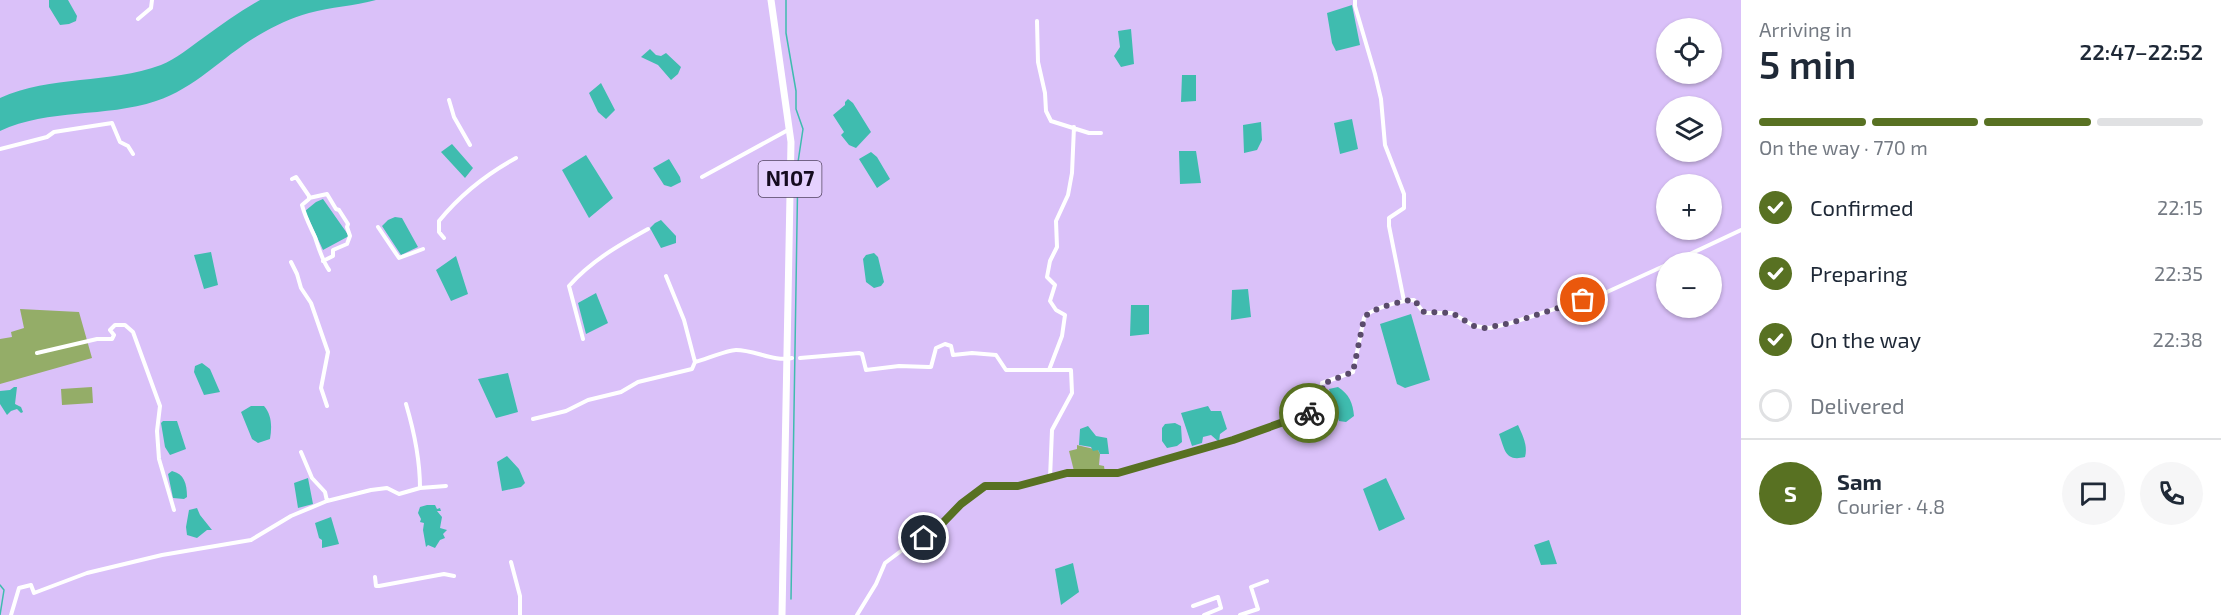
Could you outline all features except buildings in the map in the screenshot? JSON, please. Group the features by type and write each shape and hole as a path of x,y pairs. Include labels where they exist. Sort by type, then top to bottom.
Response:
{"highway":[{"name":"N107","path":"771,0 790,129 789,358 782,615"}],"street":[{"path":"138,19 151,8 152,0"},
{"path":"1355,0 1381,99 1385,145 1404,194 1404,208 1389,218 1396,271 1404,301"},
{"path":"1037,21 1036,48 1045,93 1046,111 1051,121 1089,133 1101,134"},
{"path":"449,100 460,130 470,146"},
{"path":"0,149 47,137 54,132 112,123 120,142 128,146 133,154"},
{"path":"1049,370 1062,336 1065,315 1056,310 1050,301 1055,285 1047,277 1050,261 1057,247 1056,221 1068,195 1072,173 1074,127"},
{"path":"702,177 790,129"},
{"path":"444,238 439,232 439,221 456,200 472,185 516,158"},
{"path":"292,179 296,177 309,198"},
{"path":"323,261 333,256 333,250 347,244 351,236 346,227 348,224 327,194 309,198 302,204 303,212 323,261 329,270"},
{"path":"378,227 399,258 423,249"},
{"path":"583,339 569,286 582,272 614,248 648,229"},
{"path":"1695,252 1741,231"},
{"path":"291,262 301,288 311,303 328,352 321,388 327,406"},
{"path":"857,615 876,584 885,563 909,545 934,532 961,504 980,489 992,486 1018,486 1073,473 1118,473 1233,440 1312,412 1324,402 1322,384 1353,372 1366,315 1404,301 1414,300 1424,312 1452,313 1474,326 1490,328 1591,297 1656,270"},
{"path":"533,419 566,411 588,400 621,392 638,382 692,369 695,362 684,320 666,276"},
{"path":"37,353 97,339 112,339 114,335 110,330 115,324 125,325 134,332 160,406 157,431 159,459 174,510"},
{"path":"800,358 859,353 862,354 866,370 899,366 929,367 933,364 936,348 945,344 951,346 952,355 972,353 996,355 1006,370 1071,370 1072,393 1052,430 1050,478"},
{"path":"695,362 732,350 789,358"},
{"path":"406,404 414,431 420,468 420,488"},
{"path":"301,452 312,478 325,492 327,501"},
{"path":"12,615 19,588 31,585 34,593 87,573 162,555 251,540 291,516 327,501 371,490 387,488 399,494 420,488 446,486"},
{"path":"511,562 520,596 519,615"},
{"path":"375,577 376,586 379,586 444,574 454,576"},
{"path":"1240,615 1258,609 1251,587 1267,581"},
{"path":"1193,606 1218,597 1221,608 1204,615"}],"shaded area":[{"path":"49,0 68,0 77,16 76,21 60,25 49,7"},
{"path":"260,0 376,0 317,11 283,22 246,43 197,80 156,101 117,110 38,119 0,131 0,98 39,86 121,75 161,65"},
{"path":"1352,5 1360,45 1336,51 1332,43 1327,13"},
{"path":"1131,29 1134,64 1121,67 1114,56 1120,47 1118,31"},
{"path":"650,49 656,55 661,56 666,53 681,67 678,74 671,80 658,65 641,57"},
{"path":"1182,75 1196,75 1196,101 1181,102"},
{"path":"601,83 615,110 606,119 598,112 589,93"},
{"path":"848,99 853,103 871,132 856,148 849,145 841,135 844,132 833,115 845,105"},
{"path":"1352,119 1358,149 1340,154 1334,123"},
{"path":"1261,122 1262,140 1257,150 1244,153 1243,125"},
{"path":"452,144 473,168 465,178 441,152"},
{"path":"1179,151 1196,151 1201,183 1180,184"},
{"path":"871,152 877,157 890,179 877,188 859,159"},
{"path":"586,155 613,198 589,218 562,170"},
{"path":"669,159 681,182 671,187 664,185 653,168"},
{"path":"323,199 349,236 323,250 305,211"},
{"path":"395,217 402,218 418,247 401,255 382,226"},
{"path":"661,220 676,236 676,243 661,248 650,228"},
{"path":"211,252 218,285 204,289 194,255"},
{"path":"874,253 878,257 884,282 881,286 874,288 866,282 863,259 866,255"},
{"path":"456,256 468,294 451,301 436,270"},
{"path":"1248,289 1251,317 1231,320 1232,290"},
{"path":"596,293 608,323 586,334 578,303"},
{"path":"1131,305 1149,305 1149,334 1130,336"},
{"path":"20,309 79,312 92,358 0,384 0,339 12,337 11,332 24,328"},
{"path":"1411,314 1430,380 1405,388 1397,384 1380,324"},
{"path":"202,363 210,369 220,392 204,395 194,372 195,366"},
{"path":"508,373 518,412 496,418 478,379"},
{"path":"17,387 15,404 21,407 23,412 17,409 7,415 0,404 0,391"},
{"path":"92,387 93,403 62,405 61,389"},
{"path":"1338,387 1348,396 1353,407 1354,416 1346,422 1339,421 1329,389"},
{"path":"251,406 264,406 269,413 270,439 258,443 252,439 241,412"},
{"path":"1208,406 1211,411 1221,411 1227,429 1220,434 1219,442 1211,435 1203,437 1202,443 1192,446 1181,413"},
{"path":"177,421 186,449 170,455 165,447 161,423"},
{"path":"1175,423 1181,426 1182,442 1177,446 1167,448 1162,441 1162,428 1165,424"},
{"path":"1518,425 1526,449 1525,457 1513,458 1505,450 1499,434"},
{"path":"1088,426 1096,436 1107,438 1109,454 1100,454 1098,450 1093,451 1091,447 1079,445 1080,429"},
{"path":"1077,445 1098,450 1099,465 1104,466 1105,473 1074,471 1069,451 1077,449"},
{"path":"507,456 519,469 525,483 521,487 502,491 497,462"},
{"path":"172,471 184,480 187,497 184,499 173,498 168,474"},
{"path":"308,478 313,504 298,508 294,483"},
{"path":"1386,478 1405,519 1379,531 1363,489"},
{"path":"427,505 440,508 441,511 437,511 442,517 440,528 447,530 443,534 445,538 440,540 435,548 428,545 426,547 424,523 420,522 418,513 420,507"},
{"path":"197,508 212,530 207,530 197,538 187,535 186,527 189,510"},
{"path":"331,517 339,544 322,548 322,540 319,538 315,523"},
{"path":"1549,540 1557,564 1541,565 1534,545"},
{"path":"1073,563 1079,592 1061,605 1055,569"}],"waterway":[{"path":"786,0 786,33 796,91 796,109 803,129 798,162 791,599"},
{"path":"0,585 4,590 0,615"}],"way so far":[{"path":"1309,413 1324,402 1322,384 1324,382 1350,375 1353,372 1364,318 1369,312 1414,300 1424,312 1452,313 1474,326 1490,328 1583,300"}],"route":[{"path":"924,538 934,532 961,504 985,486 1018,486 1067,473 1118,473 1233,440 1309,413"}]}
